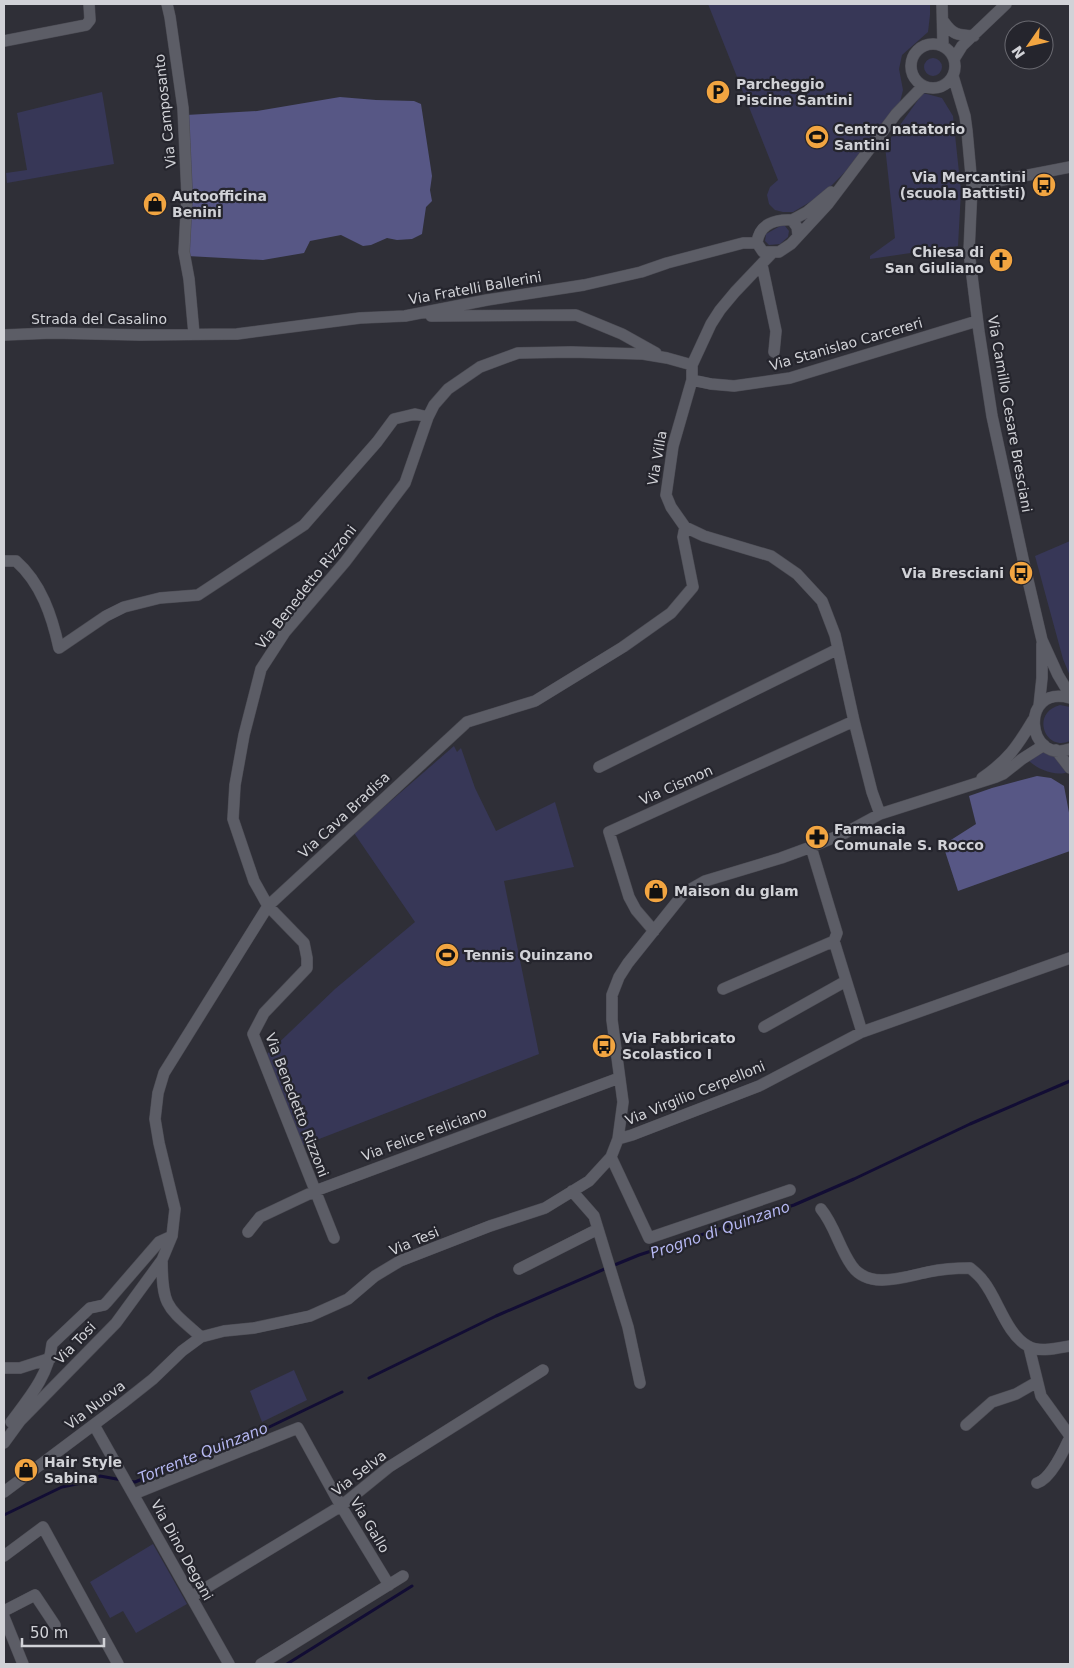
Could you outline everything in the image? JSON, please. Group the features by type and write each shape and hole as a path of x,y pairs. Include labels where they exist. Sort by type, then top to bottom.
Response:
{"street":[{"path":"4,42 86,25 90,20 89,4"},
{"name":"Via Camposanto","path":"167,4 183,108 187,195 184,252 189,279 194,334"},
{"path":"942,6 938,18 945,50 955,69 949,82 942,86 931,88 919,82 911,71 913,57 923,46 945,50 962,46 1006,4"},
{"path":"942,6 945,50"},
{"path":"944,22 951,31 959,35 974,36"},
{"name":"Via Camillo Cesare Bresciani","path":"953,76 965,116 972,186 969,252 992,416 1042,640 1070,697"},
{"name":"Via Villa","path":"685,527 671,507 666,495 673,446 692,380 692,365 711,324 734,292 772,253 786,248 828,204 903,106 907,94 919,82"},
{"path":"942,86 961,102"},
{"path":"972,186 1070,167"},
{"name":"Via Villa","path":"757,243 758,237 765,226 773,221 792,220 807,212 844,182"},
{"path":"792,220 797,227 798,235"},
{"name":"Via Fratelli Ballerini","path":"194,334 237,334 360,318 404,316 487,300 584,285 641,272 667,263 743,243 757,243"},
{"path":"757,243 764,252 772,253"},
{"path":"762,265 776,331 774,352"},
{"path":"404,316 576,315 622,334 667,358 692,365"},
{"name":"Via Stanislao Carcereri","path":"692,380 734,386 790,378 978,321"},
{"name":"Strada del Casalino","path":"4,335 52,333 194,334"},
{"name":"Via Benedetto Rizzoni","path":"334,1238 253,1034 264,1013 307,968 304,944 268,906 252,874 233,820 235,785 241,752 261,669 285,632 340,568 405,483 428,417 434,405 448,389 480,366 518,353 635,354 667,358"},
{"path":"4,561 16,562 28,572 53,620 59,648 106,616 124,607 160,598 198,595 304,525 377,442 394,419 415,414 428,417"},
{"path":"685,527 704,536 771,556 797,574 822,601 835,635 854,721 872,792 880,814"},
{"name":"Via Cava Bradisa","path":"172,1236 175,1208 155,1119 158,1093 164,1073 268,906 467,722 535,701 623,648 671,612 693,587 683,537 685,527"},
{"name":"Via Camillo Cesare Bresciani","path":"972,785 996,768 1014,751 1033,720 1039,706 1042,678 1042,640"},
{"path":"599,767 838,649"},
{"path":"1039,706 1044,701 1054,697 1070,697"},
{"path":"1033,720 1035,733 1044,746 1056,750 1070,749"},
{"name":"Via Cismon","path":"654,931 636,910 629,897 609,832 854,721"},
{"name":"Via Tesi","path":"201,1337 224,1331 254,1328 310,1316 348,1299 383,1271 400,1261 490,1226 545,1208 589,1181 611,1157 618,1139 623,1108 612,1020 612,995 628,963 684,893 705,882 811,847 845,833 880,814 1004,774 1022,759 1044,746"},
{"path":"1056,750 1070,768"},
{"path":"811,847 837,933 834,941 862,1032"},
{"path":"723,990 834,941"},
{"name":"Via Virgilio Cerpelloni","path":"618,1139 759,1086 862,1032 1070,958"},
{"path":"764,1027 846,981"},
{"name":"Via Felice Feliciano","path":"248,1232 260,1217 315,1191 619,1078"},
{"path":"611,1157 649,1238 790,1190"},
{"path":"572,1191 594,1216 628,1327 640,1383"},
{"path":"821,1209 834,1229 846,1257 854,1269 863,1277 876,1280 894,1279 941,1270 970,1268 984,1282 1021,1341 1029,1347 1050,1349 1070,1346"},
{"path":"519,1269 598,1229"},
{"path":"4,1431 38,1388 51,1358 52,1344 90,1308 104,1305 159,1242 172,1236"},
{"name":"Via Tosi","path":"4,1444 20,1421 116,1323 162,1260 172,1236"},
{"name":"Via Tosi","path":"162,1260 162,1287 167,1303 175,1316 201,1337"},
{"name":"Via Nuova","path":"4,1492 153,1379 201,1337"},
{"path":"1029,1347 1041,1396 1070,1437 1062,1456 1043,1481 1037,1483"},
{"path":"4,1368 20,1368 51,1358"},
{"name":"Via Selva","path":"191,1597 341,1506 389,1466 543,1370"},
{"path":"966,1424 992,1402 1016,1394 1037,1382"},
{"name":"Via Dino Degani","path":"94,1424 229,1664"},
{"name":"Via Gallo","path":"132,1490 298,1428 388,1585"},
{"path":"4,1556 43,1527 118,1664"},
{"path":"261,1664 403,1576"},
{"path":"4,1611 35,1595 55,1625"},
{"path":"4,1617 23,1664"}],"shaded area":[{"name":"Centro natatorio Santini","path":"708,4 930,4 928,32 902,55 899,69 903,90 900,102 845,172 822,195 793,212 775,210 769,204 767,195 770,187 778,180"},
{"path":"929,58 937,58 942,63 940,74 929,76 924,71 924,63"},
{"path":"102,92 114,164 7,183 6,173 27,170 17,113"},
{"path":"923,93 942,98 953,116 961,191 958,246 870,259 870,256 895,238 885,146"},
{"path":"340,97 414,101 421,104 432,176 430,190 432,201 426,207 422,234 412,239 397,240 387,238 371,245 363,246 341,235 310,241 304,253 263,260 187,256 186,115 257,111"},
{"path":"782,225 789,231 788,237 780,244 769,245 765,241 766,234"},
{"path":"1070,541 1070,676 1063,659 1035,556"},
{"path":"1060,705 1070,707 1070,741 1061,743 1048,737 1043,723 1045,716 1051,709"},
{"name":"Tennis Quinzano","path":"454,746 457,752 461,748 475,788 496,831 555,802 574,867 504,881 539,1054 301,1146 267,1054 335,989 415,922 354,833"},
{"path":"1047,752 1053,754 1068,772 1052,773 1028,760 1040,753"},
{"path":"1037,776 1051,778 1064,786 1070,818 1070,851 958,891 943,845 976,824 969,796"},
{"path":"294,1370 307,1400 262,1422 250,1391"},
{"path":"153,1544 187,1604 136,1633 123,1611 110,1618 90,1582"}],"waterway":[{"name":"Progno di Quinzano","path":"612,1266 639,1255 794,1205 970,1124 1070,1081"},
{"name":"Progno di Quinzano","path":"369,1378 496,1316 607,1268"},
{"name":"Torrente Quinzano","path":"128,1481 135,1482 263,1430 342,1392"},
{"name":"Torrente Quinzano","path":"4,1515 62,1487 91,1481 100,1476 122,1480"},
{"path":"287,1664 412,1586"}],"place":[{"name":"Parcheggio Piscine Santini","path":"718,92"},
{"name":"Centro natatorio Santini","path":"817,137"},
{"name":"Via Mercantini (scuola Battisti)","path":"1044,185"},
{"name":"Autoofficina Benini","path":"155,204"},
{"name":"Chiesa di San Giuliano","path":"1001,260"},
{"name":"Via Bresciani","path":"1021,573"},
{"name":"Farmacia Comunale S. Rocco","path":"817,837"},
{"name":"Maison du glam","path":"656,891"},
{"name":"Tennis Quinzano","path":"447,955"},
{"name":"Via Fabbricato Scolastico I","path":"604,1046"},
{"name":"Hair Style Sabina","path":"26,1470"}]}
